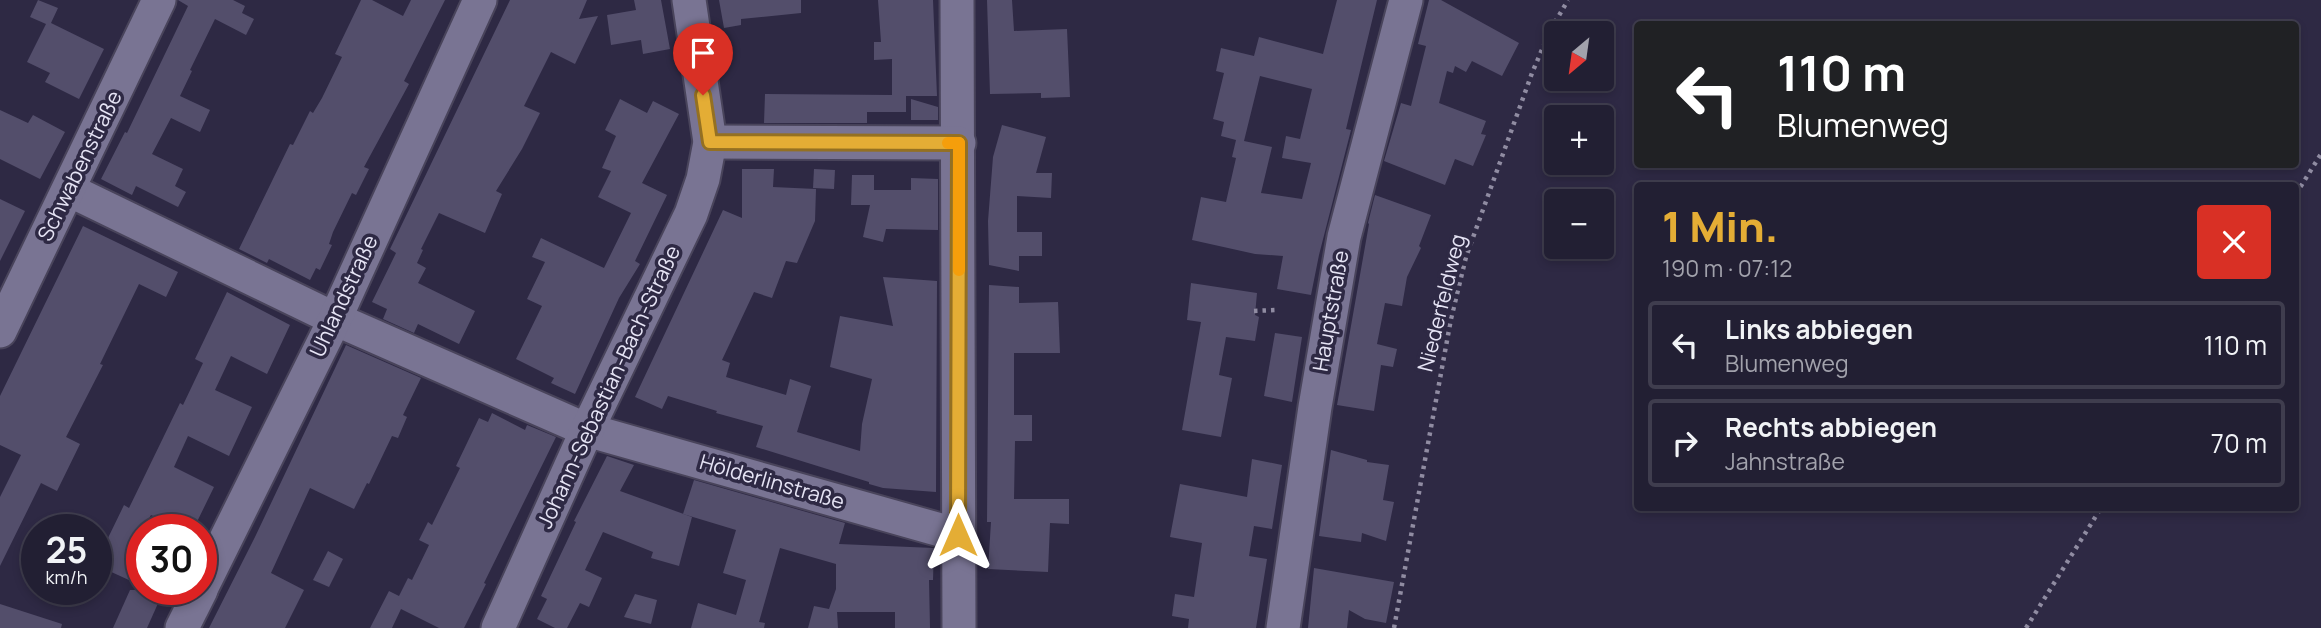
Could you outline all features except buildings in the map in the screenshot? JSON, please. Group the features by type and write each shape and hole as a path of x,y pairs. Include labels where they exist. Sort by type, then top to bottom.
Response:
{"street":[{"name":"Schwabenstraße","path":"0,331 159,0"},
{"name":"Uhlandstraße","path":"217,557 335,319 480,0"},
{"name":"Johann-Sebastian-Bach-Straße","path":"498,628 587,430 691,214 703,179 710,142 690,0"},
{"path":"957,0 959,628"},
{"name":"Hauptstraße","path":"1283,628 1319,380 1344,237 1406,0"},
{"path":"710,142 959,143"},
{"name":"Hölderlinstraße","path":"69,190 335,319 587,430 958,535"},
{"name":"Uhlandstraße","path":"182,628 193,605"}],"path":[{"name":"Niederfeldweg","path":"1394,628 1407,544 1451,318 1466,257 1532,73 1567,0"},
{"path":"2299,189 2321,154"},
{"path":"1254,311 1276,310"},
{"path":"2026,628 2099,511"}],"slow traffic":[{"path":"948,143 959,143 959,270"}],"route":[{"path":"703,95 710,142 959,143 958,535"}]}
